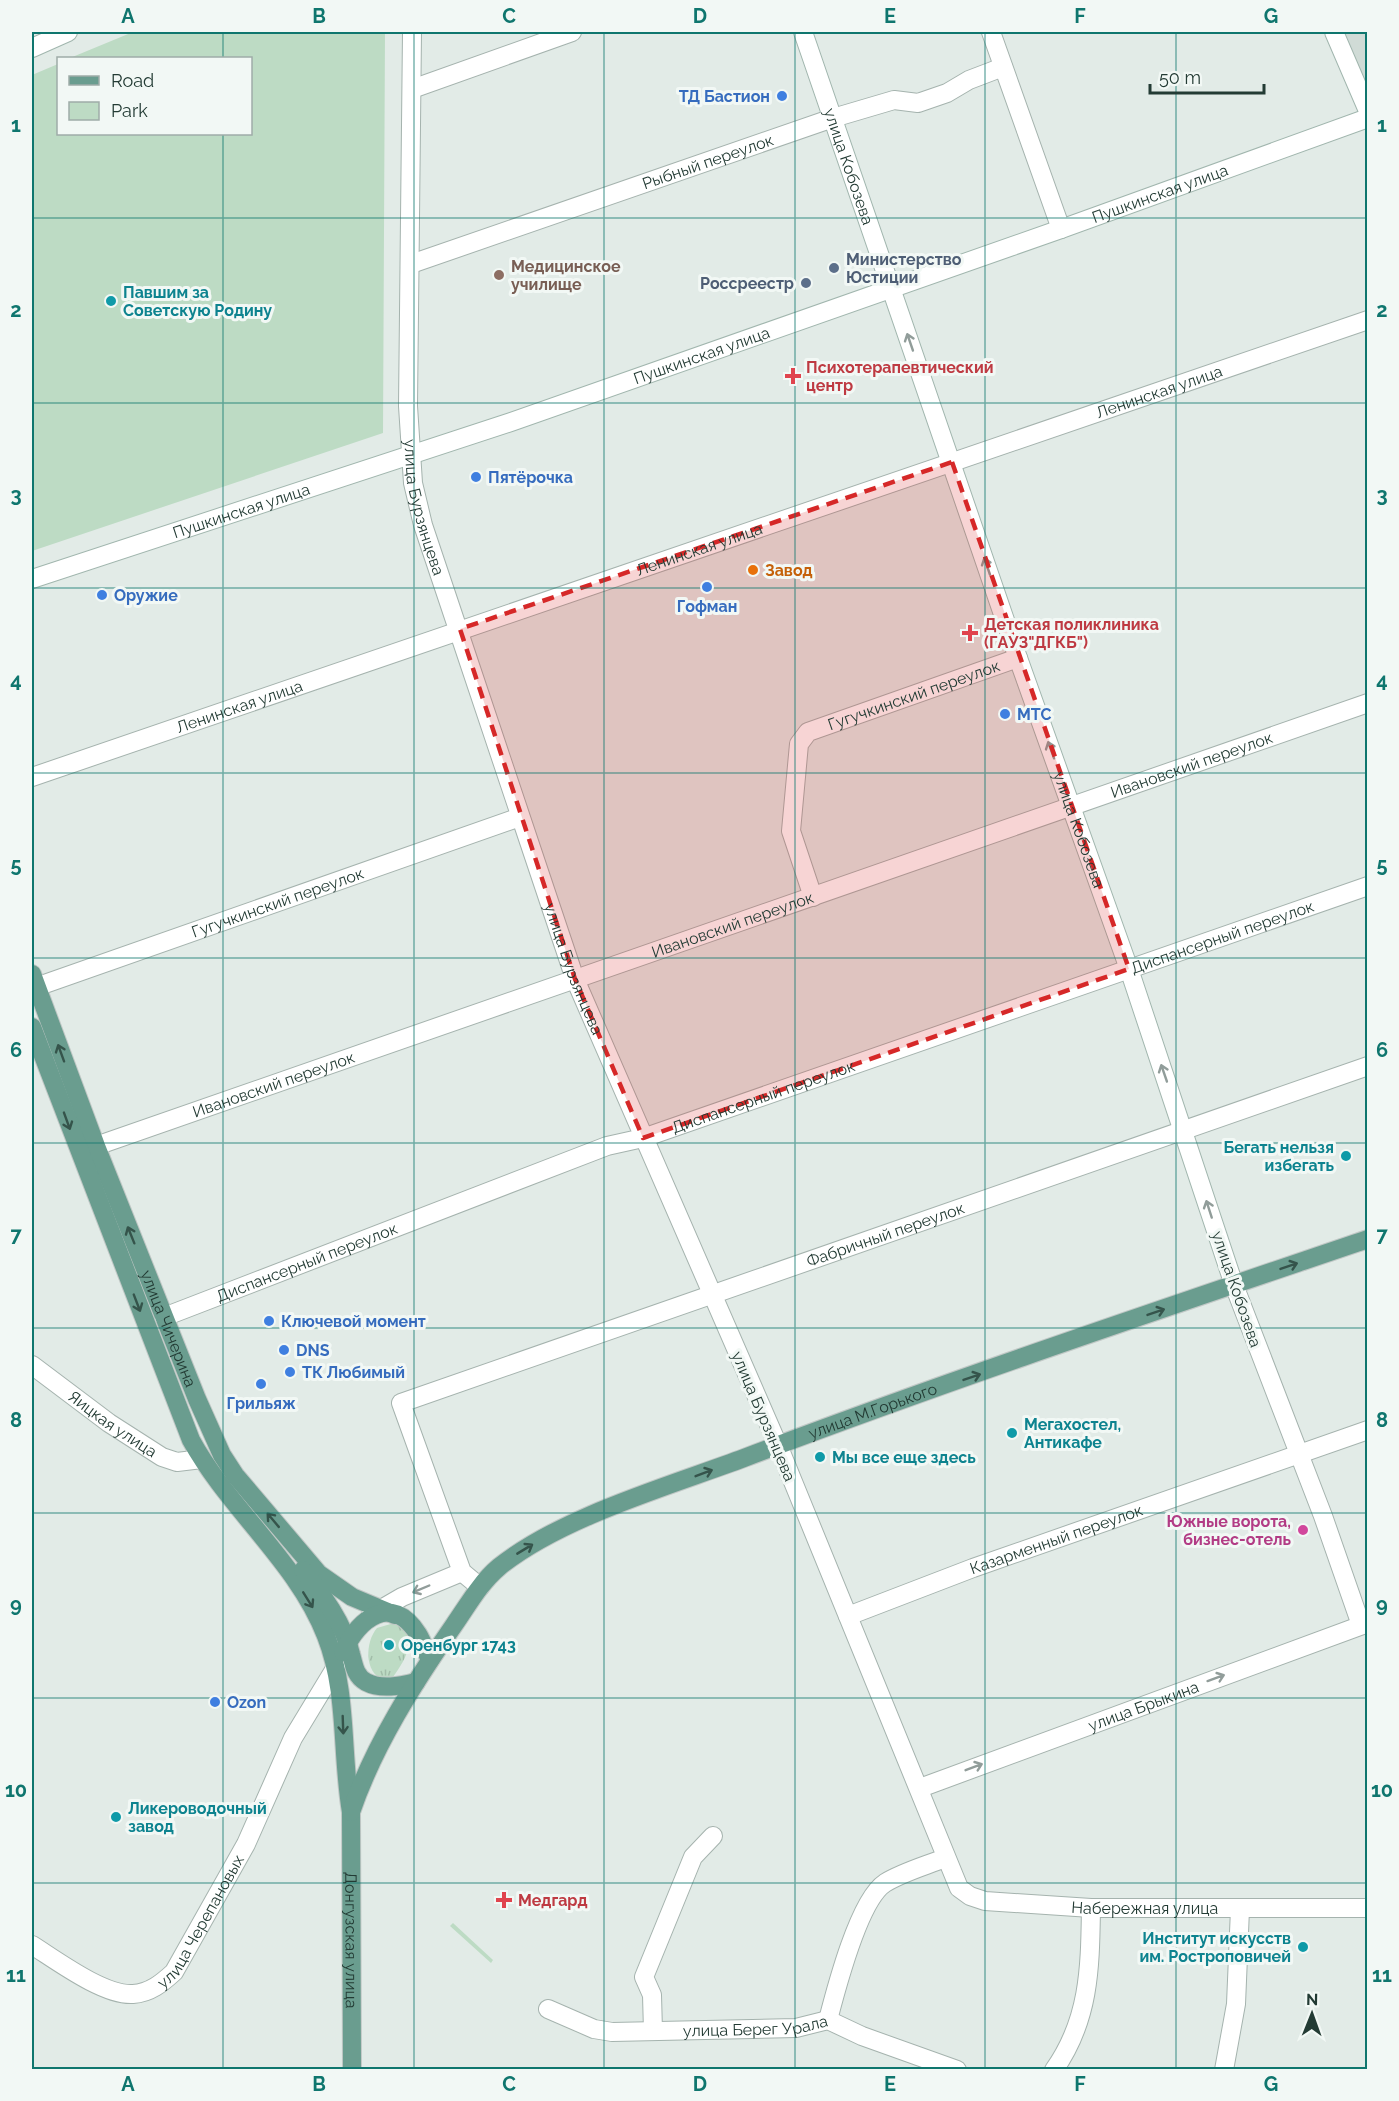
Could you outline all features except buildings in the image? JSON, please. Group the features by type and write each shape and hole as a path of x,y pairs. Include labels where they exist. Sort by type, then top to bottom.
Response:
{"main road":[{"name":"улица Чичерина","path":"34,980 96,1146 200,1408 222,1455 235,1475 319,1574 352,1597 382,1613"},
{"name":"улица Чичерина","path":"32,1027 172,1394 202,1459 213,1477 261,1536 314,1610 336,1667 343,1716 345,1773 351,1812"},
{"name":"улица М.Горького","path":"430,1660 480,1587 514,1556 569,1526 778,1445 1368,1239"},
{"path":"261,1536 303,1570 330,1608 351,1642 358,1675 365,1681 390,1687 416,1682"},
{"path":"336,1667 351,1642 382,1613 403,1619 418,1634 430,1660 363,1776 351,1812"},
{"name":"Донгузская улица","path":"351,1812 352,2070"}],"street":[{"path":"32,48 68,32"},
{"name":"улица Бурзянцева","path":"412,32 408,406 410,456 423,525 460,629 575,979 778,1445 920,1788 945,1858"},
{"path":"412,89 572,32"},
{"name":"улица Кобозева","path":"803,32 1018,658 1129,969 1234,1285 1364,1624"},
{"path":"991,32 1061,229"},
{"path":"1335,32 1368,111"},
{"name":"Рыбный переулок","path":"411,264 833,118 894,100 918,103 947,93 969,80 1003,67"},
{"name":"Пушкинская улица","path":"32,579 410,456 891,289 1368,118"},
{"name":"Ленинская улица","path":"32,777 1368,320"},
{"name":"Гугучкинский переулок","path":"813,897 791,831 799,744 808,732 1018,658"},
{"name":"Ивановский переулок","path":"96,1146 1368,703"},
{"name":"Гугучкинский переулок","path":"34,980 520,817"},
{"name":"Диспансерный переулок","path":"164,1317 286,1272 607,1146 643,1138 1368,886"},
{"name":"Фабричный переулок","path":"462,1572 401,1403 710,1293 1368,1066"},
{"name":"Яицкая улица","path":"32,1365 109,1423 162,1457 177,1462 202,1459"},
{"name":"Казарменный переулок","path":"848,1616 961,1572 1368,1430"},
{"path":"382,1613 462,1572 480,1587"},
{"name":"улица Брыкина","path":"920,1788 1364,1624"},
{"name":"улица Черепановых","path":"32,1945 79,1975 119,1992 133,1994 146,1991 158,1986 174,1972 246,1844 293,1738 336,1667"},
{"path":"653,2031 652,1995 644,1977 693,1857 713,1836"},
{"path":"828,2020 852,1941 871,1898 883,1884 945,1858"},
{"name":"Набережная улица","path":"945,1858 959,1888 970,1896 985,1901 1091,1908 1368,1908"},
{"path":"1054,2070 1076,2032 1089,1980 1091,1908"},
{"path":"1224,2070 1236,2004 1240,1909"},
{"name":"улица Берег Урала","path":"548,2009 594,2029 653,2031 796,2028 828,2020 862,2036 957,2070"}],"highlighted area":[{"path":"952,462 1129,969 643,1138 575,979 460,629"}],"shaded area":[{"path":"1345,32 1367,32 1367,93"}],"green space":[{"path":"133,32 385,32 383,433 32,551 32,75 57,64 57,135 252,135 252,57 72,57"},
{"path":"394,1623 407,1634 408,1648 393,1677 383,1680 372,1670 370,1664 368,1656 370,1641 377,1628"},
{"path":"453,1923 493,1960 491,1963 450,1926"}],"place":[{"name":"ТД Бастион","path":"782,96"},
{"name":"Министерство Юстиции","path":"834,268"},
{"name":"Медицинское училище","path":"499,275"},
{"name":"Россреестр","path":"806,283"},
{"name":"Павшим за Советскую Родину","path":"111,301"},
{"name":"Психотерапевтический центр","path":"793,376"},
{"name":"Пятёрочка","path":"476,477"},
{"name":"Завод","path":"753,570"},
{"name":"Гофман","path":"707,587"},
{"name":"Оружие","path":"102,595"},
{"name":"Детская поликлиника (ГАУЗ\"ДГКБ\")","path":"970,633"},
{"name":"МТС","path":"1005,714"},
{"name":"Бегать нельзя избегать","path":"1346,1156"},
{"name":"Ключевой момент","path":"269,1321"},
{"name":"DNS","path":"284,1350"},
{"name":"ТК Любимый","path":"290,1372"},
{"name":"Грильяж","path":"261,1384"},
{"name":"Мегахостел, Антикафе","path":"1012,1433"},
{"name":"Мы все еще здесь","path":"820,1457"},
{"name":"Южные ворота, бизнес-отель","path":"1303,1530"},
{"name":"Оренбург 1743","path":"389,1645"},
{"name":"Ozon","path":"215,1702"},
{"name":"Ликероводочный завод","path":"116,1817"},
{"name":"Медгард","path":"504,1900"},
{"name":"Институт искусств им. Ростроповичей","path":"1303,1947"}]}
